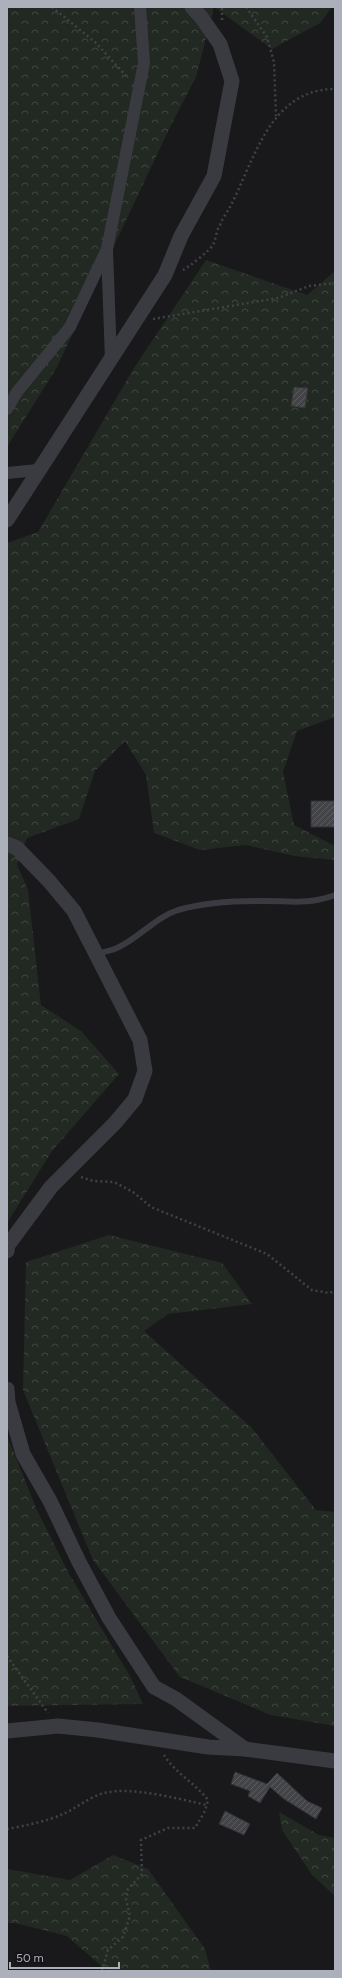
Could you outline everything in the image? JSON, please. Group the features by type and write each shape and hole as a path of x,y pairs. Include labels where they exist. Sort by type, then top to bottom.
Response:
{"street":[{"path":"111,360 107,248 144,63 140,7"},
{"path":"7,520 165,275 181,236 214,176 232,81 220,44 202,17 192,7"},
{"path":"7,409 17,392 70,326 107,248"},
{"path":"7,473 38,470"},
{"path":"7,844 17,848 74,911 140,1040 145,1071 135,1099 115,1123 47,1193 8,1245 7,1251"},
{"path":"7,1389 8,1402 22,1454 50,1501 79,1562 109,1618 154,1687 176,1699 245,1749"},
{"path":"7,1731 58,1726 98,1730 208,1747 245,1749 335,1761"}],"lane":[{"path":"96,954 119,947 165,916 179,910 219,903 257,901 292,903 324,899 335,895"}],"path":[{"path":"52,7 96,42 130,80"},
{"path":"246,7 267,37 274,62 276,116"},
{"path":"165,275 186,269 213,246 219,226 230,209 262,139 276,116 292,102 321,89 335,89"},
{"path":"139,317 151,320 278,298 308,286 335,283"},
{"path":"69,1169 93,1181 114,1182 133,1192 151,1207 267,1254 312,1290 329,1293 335,1291"},
{"path":"7,1656 58,1726"},
{"path":"102,1971 108,1950 123,1937 130,1916 126,1899 128,1889 142,1874 141,1840 168,1828 195,1828 207,1805 208,1800 199,1788 178,1771 165,1757 155,1739"},
{"path":"7,1829 63,1814 81,1803 104,1793 131,1792 164,1796 207,1805"}],"green space":[{"path":"7,7 214,7 196,77 170,127 57,367 7,447"},
{"path":"214,7 332,7 320,23 272,49"},
{"path":"206,260 307,295 335,271 335,717 297,731 283,772 294,825 335,846 335,860 294,856 246,845 200,850 154,833 146,775 125,741 95,771 79,819 27,838 17,864 28,890 41,1005 81,1031 119,1074 52,1151 7,1223 7,543 38,532 134,368"},
{"path":"109,1235 222,1263 252,1304 168,1314 144,1331 251,1427 316,1510 335,1512 335,1726 271,1715 180,1677 93,1560 23,1390 26,1262"},
{"path":"7,1435 36,1508 68,1572 131,1678 143,1704 7,1706"},
{"path":"279,1812 319,1835 335,1838 335,1896 312,1875 282,1830"},
{"path":"113,1855 148,1869 205,1949 211,1971 107,1971 67,1936 15,1923 7,1923 7,1869 70,1880"}],"building":[{"path":"294,387 308,388 305,408 291,406"},
{"path":"311,801 335,801 335,827 311,827"},
{"path":"235,1772 267,1784 277,1773 307,1801 322,1808 316,1819 284,1799 270,1787 260,1803 248,1796 250,1791 231,1784"},
{"path":"225,1811 250,1824 244,1835 219,1824"}]}
